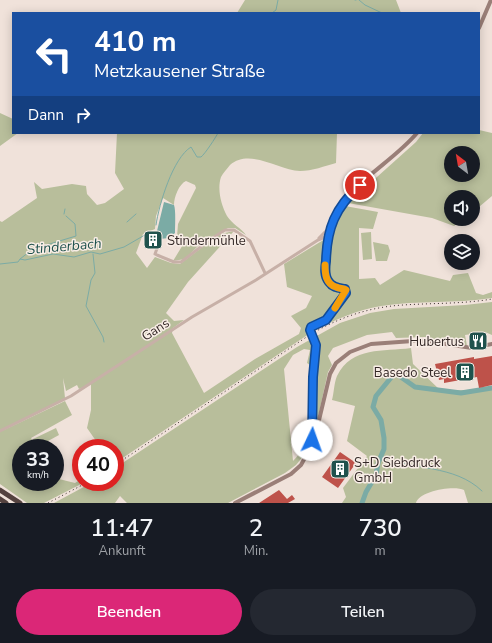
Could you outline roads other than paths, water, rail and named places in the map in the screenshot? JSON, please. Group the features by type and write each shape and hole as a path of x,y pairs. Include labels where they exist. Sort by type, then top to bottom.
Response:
{"highway":[{"path":"0,490 20,503"},
{"path":"0,499 6,503"}],"street":[{"path":"480,26 491,0"},
{"path":"314,441 312,438 316,345 310,330 311,327 322,323 328,317 346,291 343,288 332,285 326,277 329,228 341,204 348,195 404,147 416,134"},
{"name":"Gans","path":"318,240 329,228"},
{"path":"159,243 155,254 157,256 174,262 181,262 225,230 234,230 250,241 265,273"},
{"name":"Gans","path":"0,431 71,396 192,317 318,240 328,236"},
{"path":"235,503 296,470 307,458 314,441 330,374 336,363 350,352 364,345 413,341 472,348 492,344"}],"water":[{"path":"164,202 174,205 175,207 175,233 169,238 160,239 157,231"}],"waterway":[{"name":"Stinderbach","path":"273,12 276,10 278,0"},
{"path":"359,0 365,5 380,12"},
{"name":"Stinderbach","path":"156,225 160,206 168,182 178,161 191,147 197,157 201,157 217,134"},
{"path":"64,214 65,209"},
{"path":"127,222 136,214"},
{"path":"20,259 33,249 76,236 75,224 66,216"},
{"name":"Stinderbach","path":"0,264 18,262 20,259 25,260 53,254 74,257 91,252 100,254 124,247 150,232"},
{"path":"93,254 95,273 91,280 86,306 103,337 104,342"},
{"path":"362,503 366,492 376,475 378,463 384,449 381,420 373,407 376,396 394,374 398,375 415,387 461,393 492,388"},
{"path":"381,456 393,461 459,476 471,482 482,491"}],"railway":[{"path":"124,459 308,336 330,324 354,314 390,306 459,303 492,299"},
{"path":"48,503 72,490"}],"place":[{"name":"Stindermühle","path":"153,240"},
{"name":"Hubertus","path":"478,341"},
{"name":"Basedo Steel","path":"465,372"},
{"name":"S+D Siebdruck GmbH","path":"340,469"}]}
